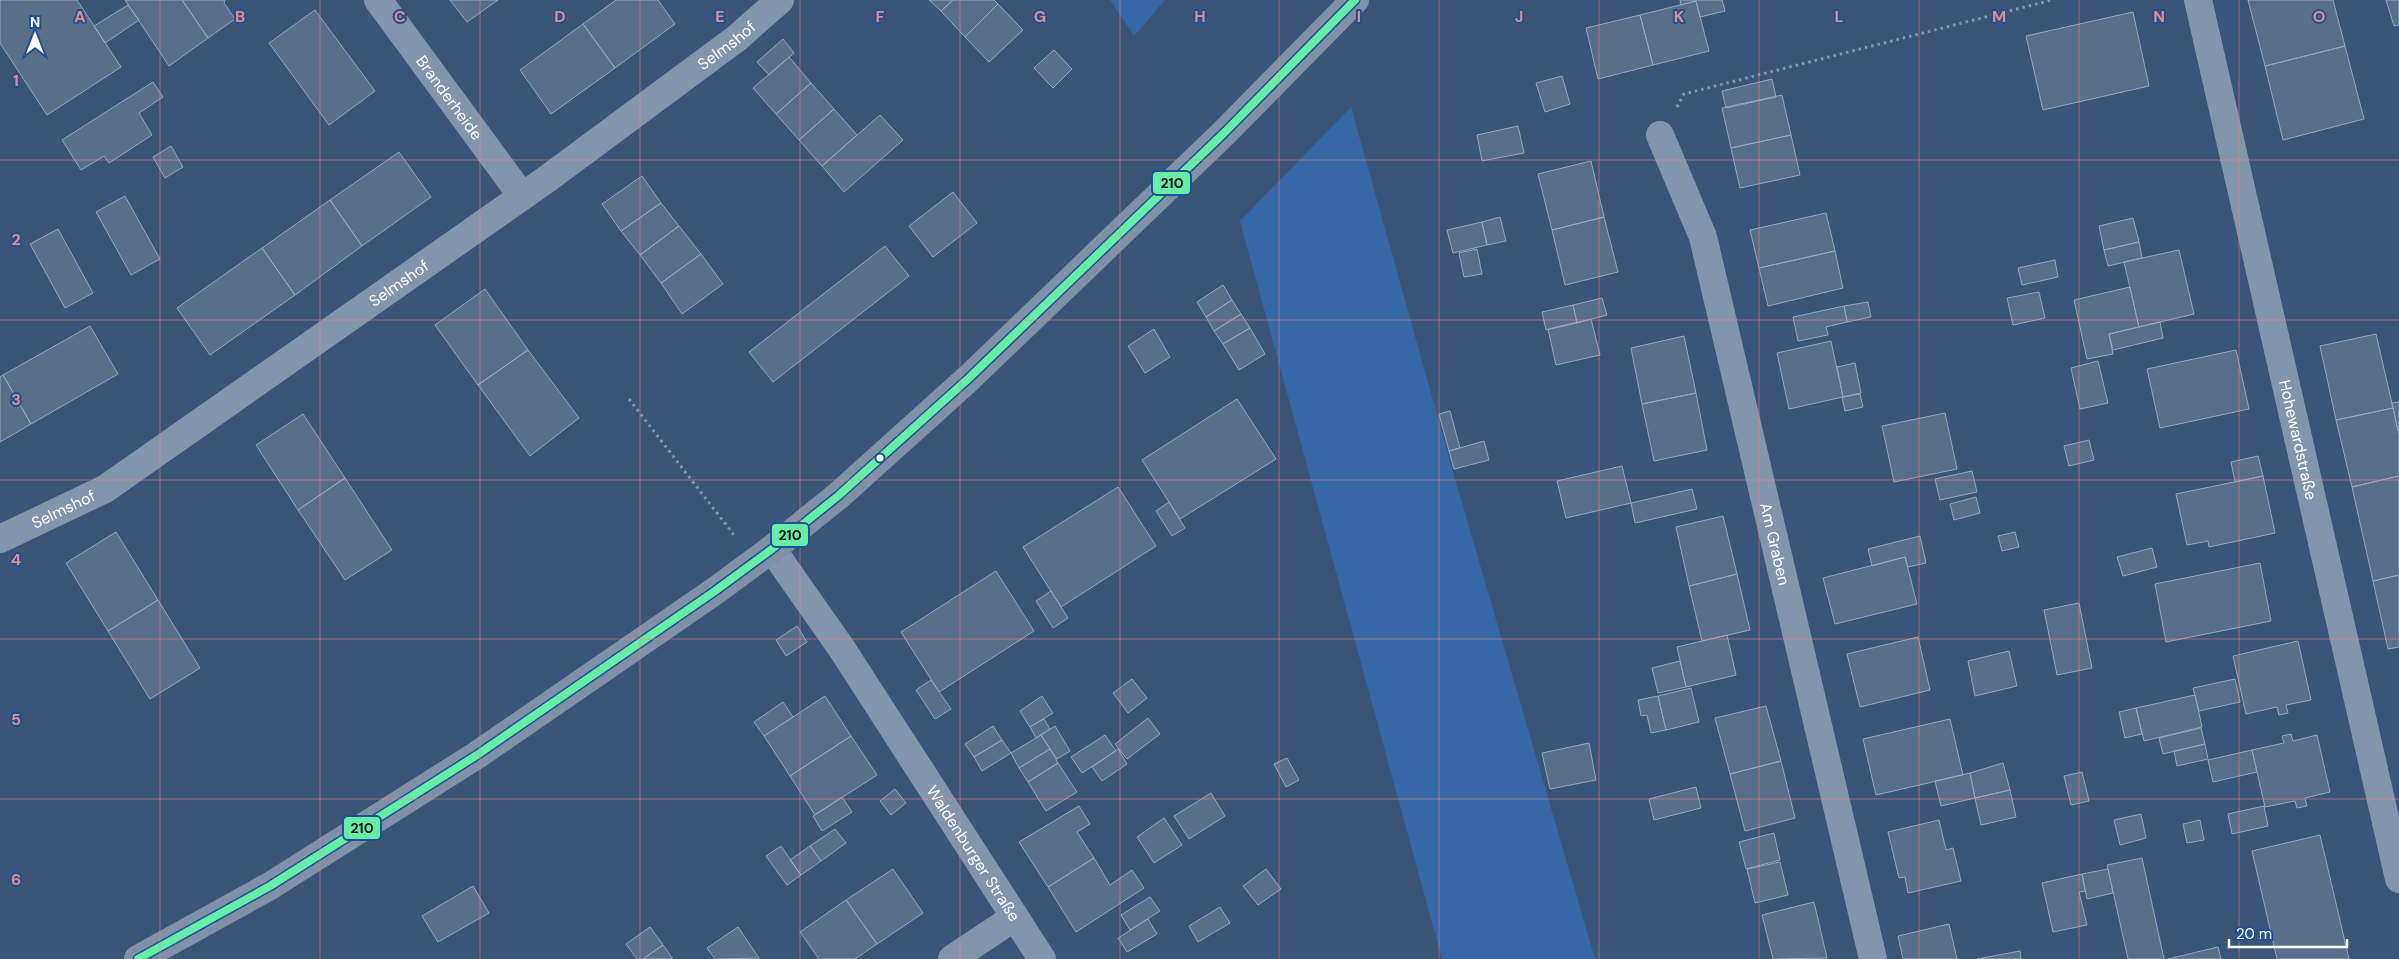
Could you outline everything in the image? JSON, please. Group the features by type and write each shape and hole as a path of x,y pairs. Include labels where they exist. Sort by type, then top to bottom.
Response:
{"main road":[{"path":"138,959 270,886 477,755 715,592 838,496 969,378 1224,133 1355,0"}],"street":[{"name":"Branderheide","path":"378,0 522,196"},
{"name":"Selmshof","path":"0,539 106,488 522,196 736,38 780,0"},
{"name":"Hohewardstraße","path":"2198,0 2399,879"},
{"name":"Am Graben","path":"1660,134 1703,237 1873,959"},
{"name":"Waldenburger Straße","path":"763,555 842,648 1042,959"},
{"path":"952,959 1016,917"}],"path":[{"path":"1660,134 1684,94 2052,0"},
{"path":"629,399 763,555"}],"shaded area":[{"path":"1110,0 1165,0 1134,36"},
{"path":"1351,107 1453,472 1595,959 1442,959 1240,221"}],"building":[{"path":"0,0 77,0 121,67 47,115 0,43"},
{"path":"125,0 182,0 208,38 169,66"},
{"path":"182,0 225,0 224,3 235,19 208,38"},
{"path":"450,0 498,0 467,22"},
{"path":"616,0 658,0 675,24 615,68 583,24"},
{"path":"929,0 953,0 941,11"},
{"path":"953,0 994,0 998,4 965,37 941,11"},
{"path":"1680,0 1722,0 1725,11 1700,17 1696,1 1681,5"},
{"path":"2248,0 2333,0 2345,46 2265,66"},
{"path":"2386,0 2399,0 2399,25 2394,26"},
{"path":"1696,1 1709,51 1653,65 1640,15"},
{"path":"998,4 1023,30 989,62 965,37"},
{"path":"128,5 139,20 105,43 94,26"},
{"path":"315,10 375,91 329,125 269,43"},
{"path":"2133,12 2149,86 2043,110 2026,36"},
{"path":"1640,15 1653,65 1598,79 1586,28"},
{"path":"583,24 615,68 551,114 520,70"},
{"path":"783,39 794,53 769,75 757,62"},
{"path":"2345,46 2364,119 2283,140 2265,66"},
{"path":"1054,50 1072,69 1053,88 1034,68"},
{"path":"789,57 811,83 776,114 753,88"},
{"path":"1562,76 1570,104 1545,112 1536,83"},
{"path":"1772,79 1776,97 1726,108 1722,91"},
{"path":"153,82 163,97 139,113 152,135 109,163 104,156 81,170 62,140"},
{"path":"811,83 834,109 799,140 776,114"},
{"path":"1782,95 1791,135 1731,148 1722,108"},
{"path":"834,109 857,135 822,166 799,140"},
{"path":"880,115 903,140 844,192 822,166"},
{"path":"1518,126 1524,153 1482,161 1477,135"},
{"path":"1791,135 1800,175 1740,188 1731,148"},
{"path":"171,146 183,167 165,178 153,157"},
{"path":"399,152 431,197 362,246 330,200"},
{"path":"1591,161 1604,217 1552,230 1538,174"},
{"path":"642,176 661,203 621,231 602,204"},
{"path":"953,192 977,223 933,257 909,226"},
{"path":"125,196 160,259 131,275 96,212"},
{"path":"330,200 362,246 295,295 262,248"},
{"path":"661,203 679,226 640,255 621,231"},
{"path":"1826,213 1835,251 1759,268 1750,230"},
{"path":"1500,217 1506,241 1487,245 1482,222"},
{"path":"1604,217 1618,272 1565,285 1552,230"},
{"path":"2133,218 2139,242 2104,250 2099,226"},
{"path":"1482,222 1487,245 1453,253 1447,230"},
{"path":"679,226 701,254 661,283 640,255"},
{"path":"58,229 93,293 65,308 30,244"},
{"path":"2139,242 2142,258 2108,266 2104,250"},
{"path":"885,246 909,276 773,382 749,352"},
{"path":"262,248 295,295 210,355 177,308"},
{"path":"1477,249 1482,274 1464,277 1459,253"},
{"path":"2179,250 2194,314 2139,327 2124,262"},
{"path":"1835,251 1843,288 1768,306 1759,268"},
{"path":"701,254 723,284 682,314 661,283"},
{"path":"2055,260 2058,277 2022,285 2018,268"},
{"path":"1223,285 1232,300 1206,317 1197,302"},
{"path":"2130,287 2139,327 2109,334 2113,354 2087,359 2074,300"},
{"path":"485,289 528,350 478,385 435,325"},
{"path":"2039,292 2045,318 2013,325 2007,298"},
{"path":"1602,298 1607,315 1577,323 1573,305"},
{"path":"1232,300 1241,314 1214,331 1206,317"},
{"path":"1868,302 1871,317 1847,322 1844,306"},
{"path":"1573,305 1577,323 1546,330 1542,312"},
{"path":"1844,306 1847,322 1826,327 1828,335 1798,341 1793,317"},
{"path":"1241,314 1250,328 1223,344 1214,331"},
{"path":"1591,319 1600,355 1556,365 1548,329"},
{"path":"2160,322 2163,338 2113,350 2109,334"},
{"path":"90,326 118,374 31,424 3,375"},
{"path":"1250,328 1265,354 1239,370 1223,344"},
{"path":"1154,329 1170,357 1145,373 1128,346"},
{"path":"2376,334 2393,408 2336,420 2320,346"},
{"path":"1684,336 1696,393 1642,404 1631,348"},
{"path":"1831,341 1843,397 1789,409 1777,353"},
{"path":"528,350 579,418 530,456 478,385"},
{"path":"2236,350 2249,409 2160,428 2147,369"},
{"path":"2098,361 2108,403 2080,409 2071,368"},
{"path":"1855,363 1861,393 1843,397 1837,367"},
{"path":"3,375 31,424 0,442 0,377"},
{"path":"1696,393 1707,450 1654,461 1642,404"},
{"path":"1860,394 1863,407 1845,411 1842,397"},
{"path":"1237,399 1276,459 1180,519 1142,460"},
{"path":"2399,402 2399,431 2398,431 2392,403"},
{"path":"2393,408 2399,435 2399,476 2352,487 2336,420"},
{"path":"1450,411 1460,448 1449,451 1439,414"},
{"path":"1945,413 1957,469 1894,482 1882,426"},
{"path":"303,414 345,478 298,510 256,445"},
{"path":"2089,440 2094,460 2069,466 2064,446"},
{"path":"1484,441 1489,460 1454,469 1449,451"},
{"path":"2258,456 2263,476 2235,482 2231,462"},
{"path":"1622,466 1631,503 1566,518 1557,481"},
{"path":"1972,471 1977,492 1940,500 1935,479"},
{"path":"2263,476 2275,533 2209,547 2208,541 2187,545 2176,494"},
{"path":"2399,476 2399,575 2373,581 2352,487"},
{"path":"345,478 392,550 345,580 298,510"},
{"path":"1118,487 1156,546 1061,607 1023,547"},
{"path":"1692,489 1697,509 1635,523 1631,503"},
{"path":"1976,497 1980,513 1954,520 1950,504"},
{"path":"1169,502 1185,528 1172,536 1156,511"},
{"path":"1723,516 1737,574 1689,586 1676,527"},
{"path":"116,532 158,600 108,631 66,563"},
{"path":"2015,532 2019,547 2002,551 1998,536"},
{"path":"1920,536 1926,563 1908,567 1905,557 1872,566 1868,549"},
{"path":"2152,548 2157,567 2123,576 2117,557"},
{"path":"1905,557 1917,604 1835,624 1823,578"},
{"path":"2260,563 2271,621 2166,642 2155,584"},
{"path":"996,571 1034,631 939,692 901,632"},
{"path":"1737,574 1750,630 1702,641 1689,586"},
{"path":"2399,575 2399,647 2388,649 2373,581"},
{"path":"1051,591 1068,618 1053,628 1036,601"},
{"path":"158,600 200,668 150,699 108,631"},
{"path":"2079,603 2092,668 2057,675 2044,610"},
{"path":"797,626 807,642 786,656 776,640"},
{"path":"1727,635 1736,675 1686,687 1677,647"},
{"path":"1918,637 1930,690 1860,707 1847,654"},
{"path":"2298,641 2311,700 2286,705 2288,713 2279,715 2277,707 2246,714 2233,656"},
{"path":"2009,651 2017,686 1975,696 1968,661"},
{"path":"1680,661 1686,687 1658,693 1652,668"},
{"path":"1132,679 1147,698 1128,713 1113,693"},
{"path":"2235,679 2240,702 2199,711 2193,688"},
{"path":"931,680 951,709 935,719 916,690"},
{"path":"1691,688 1699,722 1666,730 1658,696"},
{"path":"2195,695 2202,727 2144,741 2136,708"},
{"path":"825,696 851,736 790,776 764,736"},
{"path":"1042,696 1053,713 1030,727 1020,711"},
{"path":"1658,696 1666,730 1651,733 1647,715 1641,716 1638,700"},
{"path":"783,702 793,717 764,736 754,722"},
{"path":"1766,706 1781,761 1730,774 1715,718"},
{"path":"2136,708 2142,734 2125,738 2119,712"},
{"path":"1148,718 1160,734 1127,759 1115,744"},
{"path":"1044,719 1050,729 1036,738 1030,727"},
{"path":"1950,719 1963,775 1876,795 1863,739"},
{"path":"993,726 1002,740 974,757 965,744"},
{"path":"1055,726 1070,751 1057,759 1041,735"},
{"path":"2201,728 2205,744 2163,754 2159,738"},
{"path":"2291,734 2293,741 2317,735 2330,792 2305,798 2307,806 2297,808 2295,801 2265,807 2252,750 2284,743 2282,736"},
{"path":"1041,735 1050,749 1019,768 1011,753"},
{"path":"1105,735 1116,751 1082,773 1071,757"},
{"path":"851,736 877,775 815,815 790,776"},
{"path":"1002,740 1011,753 982,771 974,757"},
{"path":"1589,743 1596,780 1550,789 1542,753"},
{"path":"2205,744 2208,759 2177,766 2174,751"},
{"path":"1050,749 1058,763 1028,782 1019,768"},
{"path":"1118,749 1127,764 1102,781 1092,767"},
{"path":"2252,750 2257,772 2213,782 2208,760"},
{"path":"1287,758 1299,780 1286,787 1274,764"},
{"path":"1781,761 1795,818 1745,831 1730,774"},
{"path":"1058,763 1077,792 1046,811 1028,782"},
{"path":"2003,763 2010,790 1975,798 1970,773"},
{"path":"2082,772 2089,801 2071,805 2064,776"},
{"path":"1970,773 1975,798 1941,806 1935,781"},
{"path":"1696,787 1701,808 1654,820 1649,799"},
{"path":"895,789 906,803 891,815 880,801"},
{"path":"2010,790 2016,817 1981,825 1975,798"},
{"path":"1211,793 1225,816 1189,839 1174,816"},
{"path":"842,797 852,812 822,831 813,816"},
{"path":"1079,806 1090,824 1077,832 1094,858 1048,887 1019,842"},
{"path":"2264,806 2268,826 2232,834 2228,814"},
{"path":"2141,814 2146,838 2120,845 2114,820"},
{"path":"1164,818 1182,845 1154,863 1137,837"},
{"path":"1939,820 1946,850 1953,848 1961,881 1908,893 1905,877 1899,878 1888,832"},
{"path":"2200,820 2204,840 2187,843 2183,824"},
{"path":"835,829 846,843 821,861 810,846"},
{"path":"1774,833 1780,860 1746,869 1739,842"},
{"path":"2320,835 2349,959 2277,959 2252,851"},
{"path":"781,846 801,875 787,885 766,856"},
{"path":"810,846 821,861 801,875 790,860"},
{"path":"1094,858 1110,885 1132,870 1144,888 1076,932 1048,887"},
{"path":"2142,858 2164,959 2128,959 2107,865"},
{"path":"1780,862 1788,895 1755,903 1747,869"},
{"path":"893,869 923,913 877,944 846,900"},
{"path":"1266,869 1281,889 1258,905 1243,886"},
{"path":"2108,869 2113,893 2087,899 2082,874"},
{"path":"2082,874 2085,891 2079,892 2087,925 2053,932 2042,883"},
{"path":"473,886 489,913 438,942 422,916"},
{"path":"1150,897 1160,911 1130,930 1121,915"},
{"path":"846,900 877,944 855,959 819,959 800,932"},
{"path":"1814,902 1827,958 1773,959 1762,915"},
{"path":"1220,907 1230,923 1198,942 1189,926"},
{"path":"1148,919 1157,934 1127,952 1118,938"},
{"path":"1949,924 1957,959 1903,959 1898,936"},
{"path":"650,927 663,945 643,959 637,959 626,944"},
{"path":"738,927 759,958 715,959 707,948"},
{"path":"663,945 673,959 643,959"},
{"path":"2218,947 2221,959 2168,959"},
{"path":"2020,951 2021,959 1977,959"}],"transit line":[{"name":"210","path":"138,959 270,886 477,755 715,591 772,549 838,496 969,378 1224,133 1355,0"}]}
